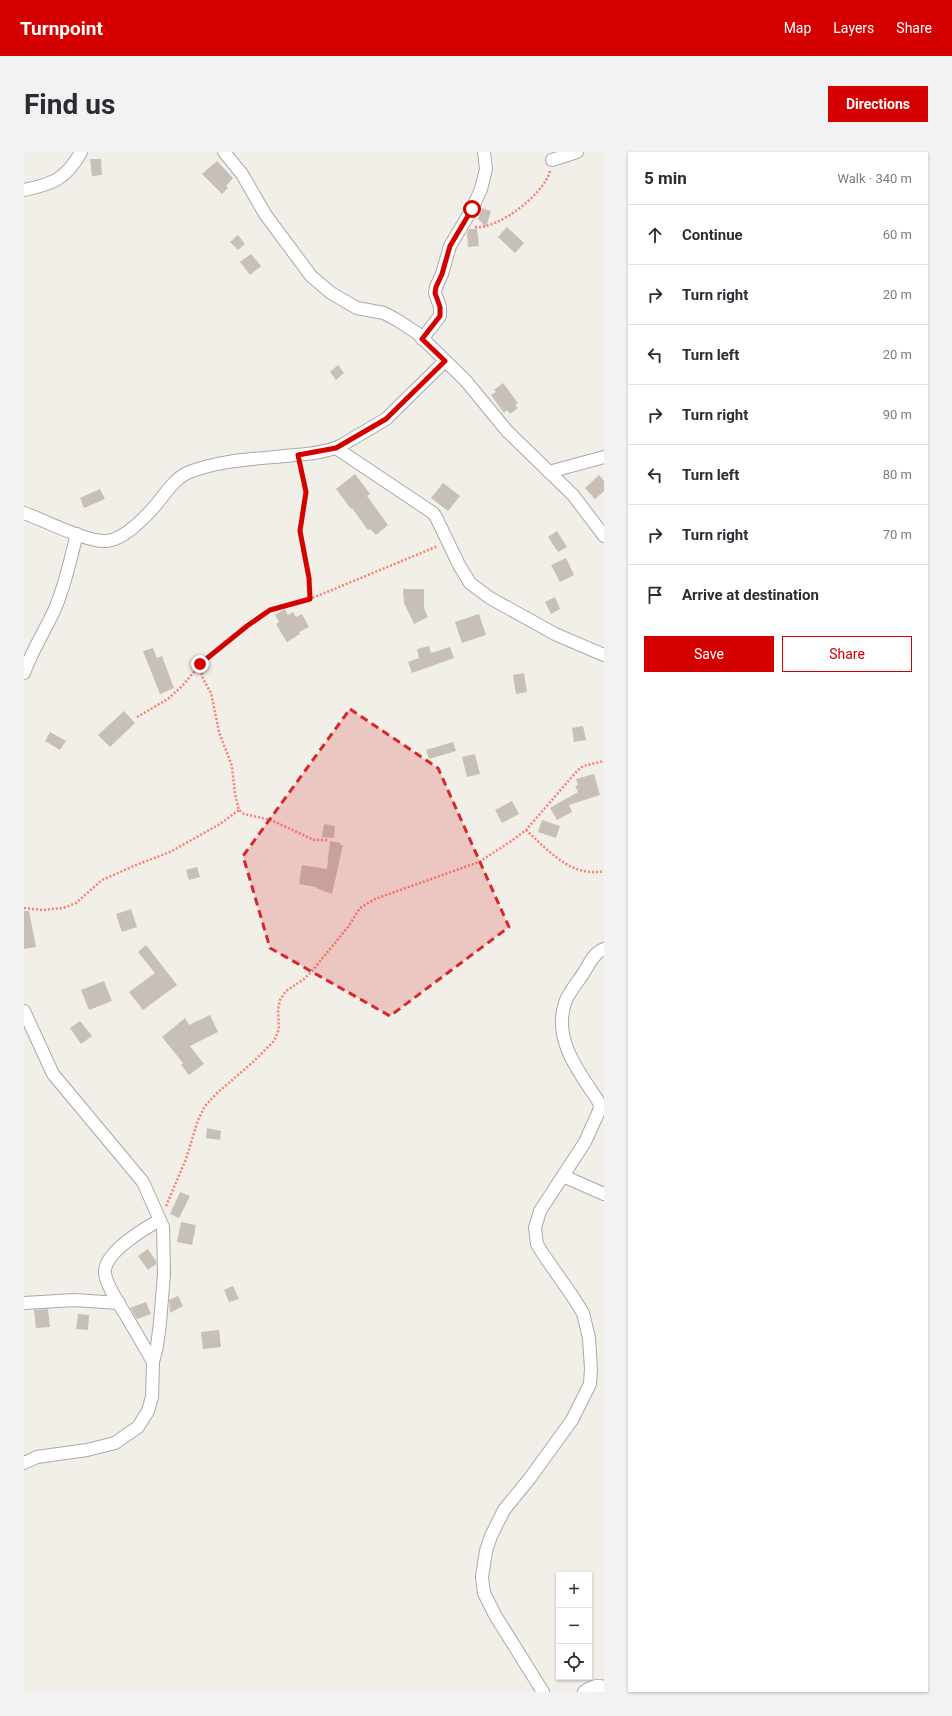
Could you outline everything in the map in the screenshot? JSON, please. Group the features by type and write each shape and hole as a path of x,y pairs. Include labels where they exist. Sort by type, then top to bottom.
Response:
{"street":[{"path":"24,190 58,180 73,166 81,152"},
{"path":"224,152 242,174 265,214 311,276 331,293 358,308 384,313 397,320 422,339 466,381 507,431 573,495 604,536"},
{"path":"422,339 440,316 440,307 435,293 436,287 442,274 450,246 472,209 481,189 486,169 484,152"},
{"path":"552,160 577,152"},
{"path":"24,513 92,540 108,541 128,532 157,505 175,482 185,474 198,469 228,463 298,455 336,448 386,419 445,361"},
{"path":"336,448 433,513 459,565 470,583 490,598 555,634 604,655"},
{"path":"549,472 604,457"},
{"path":"24,673 32,652 54,611 67,574 77,534"},
{"path":"543,1692 495,1614 484,1593 482,1577 486,1551 491,1536 504,1510 530,1478 572,1420 590,1384 590,1338 583,1313 537,1244 536,1228 540,1211 585,1142 600,1111 600,1105 569,1053 563,1037 562,1013 565,1001 576,984 596,954 604,949"},
{"path":"24,1011 53,1074 142,1182 163,1227 164,1274 160,1323 153,1362 152,1397 148,1411 138,1427 115,1443 87,1450 36,1457 24,1463"},
{"path":"563,1176 604,1194"},
{"path":"153,1362 112,1291 105,1273 106,1265 114,1253 140,1231 160,1220"},
{"path":"24,1303 74,1300 119,1303"},
{"path":"584,1692 601,1685 604,1687"}],"path":[{"path":"463,225 484,228 517,211 545,184 549,176 552,160"},
{"path":"298,455 306,492 300,531 309,578 310,599"},
{"path":"137,717 168,700 200,664 247,626 270,610 310,599 448,542"},
{"path":"200,664 203,678 211,693 219,732 232,766 235,794 239,810 244,814 271,820 314,840 328,840"},
{"path":"160,1220 186,1159 198,1120 205,1106 216,1094 254,1062 274,1040 279,1029 278,1008 280,1000 286,991 312,971 348,927 360,908 375,899 479,862 526,830 583,766 604,761"},
{"path":"24,908 42,910 63,908 76,903 102,880 170,852 239,810"},
{"path":"526,830 563,863 577,871 604,871"}],"highlighted area":[{"path":"350,709 438,768 509,927 390,1016 270,948 243,856"}],"building":[{"path":"90,159 101,159 102,175 92,176"},
{"path":"217,161 233,178 226,186 228,188 222,194 202,174"},
{"path":"482,208 491,211 486,227 478,219"},
{"path":"507,227 524,243 515,253 498,237"},
{"path":"469,229 477,229 479,246 468,247 467,233"},
{"path":"238,235 245,244 238,250 230,242"},
{"path":"251,254 261,266 250,275 240,262"},
{"path":"338,365 344,373 336,380 330,372"},
{"path":"503,383 518,403 515,405 518,408 510,414 507,410 504,413 491,395 496,392 494,390"},
{"path":"355,474 370,494 367,496 388,525 376,535 370,529 368,530 336,489"},
{"path":"599,475 604,481 604,491 595,499 585,488"},
{"path":"443,483 460,496 448,511 431,498"},
{"path":"100,489 105,499 84,508 80,498"},
{"path":"557,531 567,547 558,552 548,537"},
{"path":"566,558 574,575 560,582 551,565"},
{"path":"403,589 424,589 424,608 428,617 414,624 404,603"},
{"path":"555,597 560,609 551,614 545,602"},
{"path":"285,609 288,615 293,612 296,617 302,614 309,627 299,632 300,634 287,642 276,624 279,622 275,615"},
{"path":"479,614 486,635 462,643 455,622"},
{"path":"429,646 431,653 450,647 454,658 412,673 408,662 419,658 417,649"},
{"path":"153,648 157,658 162,656 174,688 160,694 143,651"},
{"path":"524,673 527,692 516,694 513,675"},
{"path":"124,711 135,723 110,747 98,735"},
{"path":"583,726 586,740 574,742 572,728"},
{"path":"50,732 66,741 60,750 45,741"},
{"path":"453,742 456,751 429,759 426,750"},
{"path":"475,754 480,774 467,777 462,757"},
{"path":"594,774 600,795 569,805 572,812 557,820 550,808 578,792 575,786 578,785 576,779"},
{"path":"512,801 519,814 502,823 495,810"},
{"path":"542,820 560,826 556,838 538,832"},
{"path":"324,824 335,826 334,838 322,837"},
{"path":"330,841 341,843 340,845 343,845 332,894 316,887 299,884 302,865 327,869"},
{"path":"197,867 200,877 189,880 186,870"},
{"path":"131,909 137,927 122,932 116,914"},
{"path":"24,911 29,911 36,947 24,949"},
{"path":"146,945 177,985 143,1010 129,992 155,973 138,952"},
{"path":"104,981 112,1001 89,1010 81,990"},
{"path":"210,1015 218,1032 190,1046 204,1064 189,1075 181,1065 183,1063 162,1037 185,1018 189,1025"},
{"path":"80,1021 92,1036 81,1044 70,1028"},
{"path":"207,1128 221,1131 220,1140 206,1138"},
{"path":"180,1192 190,1196 179,1218 170,1214"},
{"path":"181,1222 196,1225 192,1245 177,1242"},
{"path":"148,1249 156,1261 156,1264 148,1270 138,1256"},
{"path":"233,1286 239,1299 229,1302 224,1290"},
{"path":"178,1296 183,1306 170,1313 169,1300"},
{"path":"146,1302 151,1314 137,1319 130,1308"},
{"path":"48,1309 50,1327 36,1328 34,1310"},
{"path":"78,1314 89,1315 88,1330 76,1329"},
{"path":"219,1330 221,1347 203,1349 201,1332"}],"route":[{"path":"200,664 247,626 270,610 310,599 309,578 300,531 301,515 306,492 298,455 336,448 386,419 445,361 422,339 440,316 440,307 435,293 436,287 447,262 450,246 472,209"}]}
